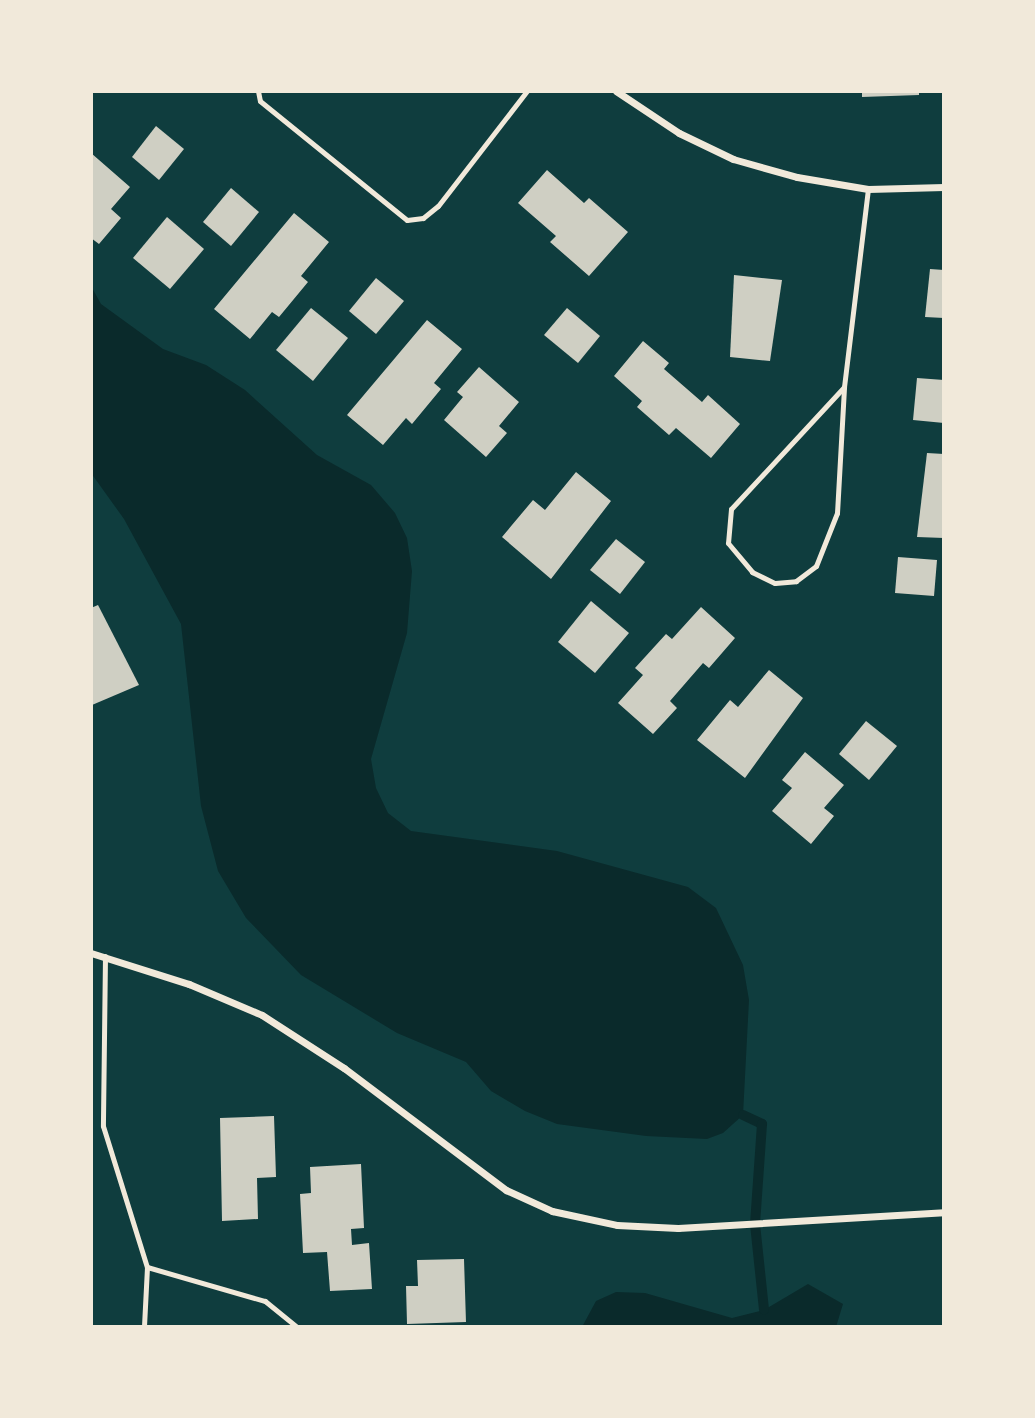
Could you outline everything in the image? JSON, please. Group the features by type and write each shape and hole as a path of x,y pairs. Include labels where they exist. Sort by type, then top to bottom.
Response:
{"street":[{"path":"616,91 680,133 733,159 797,177 867,189 944,187"},
{"path":"91,953 262,1015 344,1068 506,1190 552,1211 617,1225 678,1228 944,1212"}],"lane":[{"path":"258,91 260,101 407,220 423,218 438,206 527,91"},
{"path":"844,387 731,509 727,543 752,572 775,583 796,581 816,566 837,513 844,387 867,189"},
{"path":"105,956 103,1126 147,1267 144,1327"},
{"path":"147,1267 265,1301 297,1327"}],"water":[{"path":"91,286 101,304 163,349 206,365 245,390 317,455 371,485 395,513 407,538 412,571 407,633 371,759 376,788 388,813 411,831 557,851 688,887 716,908 743,965 749,1000 743,1115 723,1133 707,1139 646,1136 557,1124 525,1111 491,1091 466,1062 397,1033 301,975 246,918 218,871 201,806 181,624 124,519 91,473"},
{"path":"808,1284 843,1304 836,1327 582,1327 596,1301 616,1292 645,1293 732,1318 764,1310"}],"building":[{"path":"862,91 919,91 919,95 862,97"},
{"path":"156,126 184,149 159,180 132,157"},
{"path":"91,153 130,187 111,209 121,218 99,244 91,238"},
{"path":"547,170 584,203 589,198 628,232 589,276 550,242 556,236 518,203"},
{"path":"231,188 259,212 231,246 203,222"},
{"path":"294,213 329,242 301,276 308,282 279,317 272,312 250,339 214,309"},
{"path":"167,217 204,249 170,289 133,258"},
{"path":"930,269 944,270 944,318 925,317"},
{"path":"734,275 782,280 770,361 730,357"},
{"path":"376,278 404,301 376,334 349,311"},
{"path":"311,308 348,338 313,381 276,350"},
{"path":"567,308 600,336 578,363 544,335"},
{"path":"427,320 462,349 434,383 441,389 412,424 406,418 383,445 347,415"},
{"path":"643,341 669,363 664,369 702,402 708,395 740,424 711,458 676,428 669,435 637,407 642,401 614,376"},
{"path":"479,367 519,402 499,426 507,433 486,457 444,420 463,397 457,392"},
{"path":"917,378 944,380 944,423 913,420"},
{"path":"927,453 944,454 944,538 917,537"},
{"path":"576,472 611,501 551,579 502,537 533,500 545,510"},
{"path":"616,539 645,562 620,594 590,570"},
{"path":"898,557 937,560 934,596 895,593"},
{"path":"591,601 629,633 595,673 558,642"},
{"path":"98,605 139,685 92,705 91,608"},
{"path":"701,607 735,638 709,668 703,663 670,701 677,708 653,734 618,703 643,675 635,668 666,634 672,639"},
{"path":"769,670 803,698 745,778 697,740 730,700 738,707"},
{"path":"866,721 897,746 869,780 839,754"},
{"path":"805,752 844,785 824,808 834,816 811,844 772,811 792,788 782,780"},
{"path":"274,1116 276,1177 257,1178 258,1219 222,1221 220,1118"},
{"path":"361,1164 364,1228 351,1229 352,1245 369,1243 372,1289 330,1291 327,1252 303,1253 300,1194 311,1193 310,1167"},
{"path":"464,1259 466,1322 407,1324 406,1286 418,1286 417,1260"}],"waterway":[{"path":"743,1115 762,1124 755,1224 764,1310"}]}
